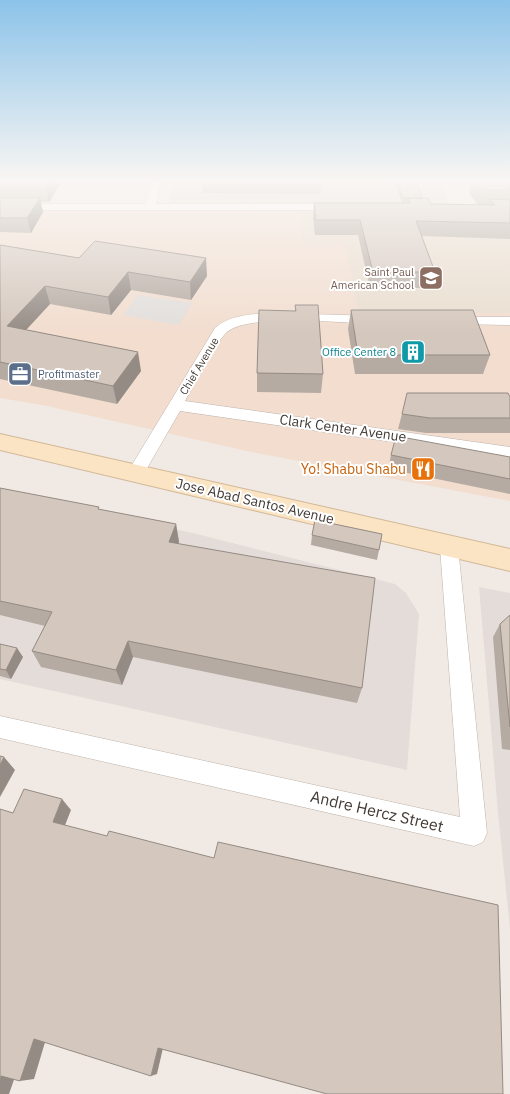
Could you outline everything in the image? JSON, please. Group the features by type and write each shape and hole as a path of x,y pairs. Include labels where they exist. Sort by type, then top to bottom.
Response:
{"main road":[{"name":"Jose Abad Santos Avenue","path":"0,442 510,560"}],"street":[{"name":"Chief Avenue","path":"136,473 216,336 227,325 270,317 392,320"},
{"path":"442,321 510,321"},
{"name":"Clark Center Avenue","path":"176,405 510,453"},
{"name":"Andre Hercz Street","path":"0,726 474,833 450,547"}],"shaded area":[{"path":"0,232 510,232 510,501 251,452 47,406 0,398"},
{"name":"Saint Paul American School","path":"302,232 510,232 510,313 359,314 345,242 303,243"},
{"path":"138,295 192,303 179,325 123,315"},
{"path":"0,489 197,534 395,584 406,593 419,614 407,770 0,679"},
{"path":"479,587 510,593 510,929 498,813"}],"building":[{"path":"363,232 420,232 435,272 373,272"},
{"path":"95,241 206,258 190,282 128,272 108,297 45,286 7,326 138,352 113,386 0,362 0,245 79,258"},
{"path":"295,305 318,305 323,374 257,373 259,310 296,311"},
{"path":"351,310 473,310 490,355 358,355"},
{"path":"407,393 508,393 510,397 510,418 430,418 402,414"},
{"path":"396,436 510,457 510,479 391,455"},
{"path":"0,488 176,524 169,542 375,578 362,688 128,641 116,670 32,651 52,612 0,601"},
{"path":"315,520 382,534 379,550 312,535"},
{"path":"510,615 510,727 500,624"},
{"path":"0,644 17,648 6,670 0,669"},
{"path":"0,756 4,757 0,765"},
{"path":"24,789 62,799 53,822 107,836 109,831 214,858 218,842 498,905 503,1094 327,1094 158,1048 151,1076 34,1039 20,1081 1,1076 0,1080 0,809 13,813"}],"place":[{"name":"Saint Paul American School","path":"431,278"},
{"name":"Office Center 8","path":"413,352"},
{"name":"Profitmaster","path":"20,374"},
{"name":"Yo! Shabu Shabu","path":"423,469"}]}
